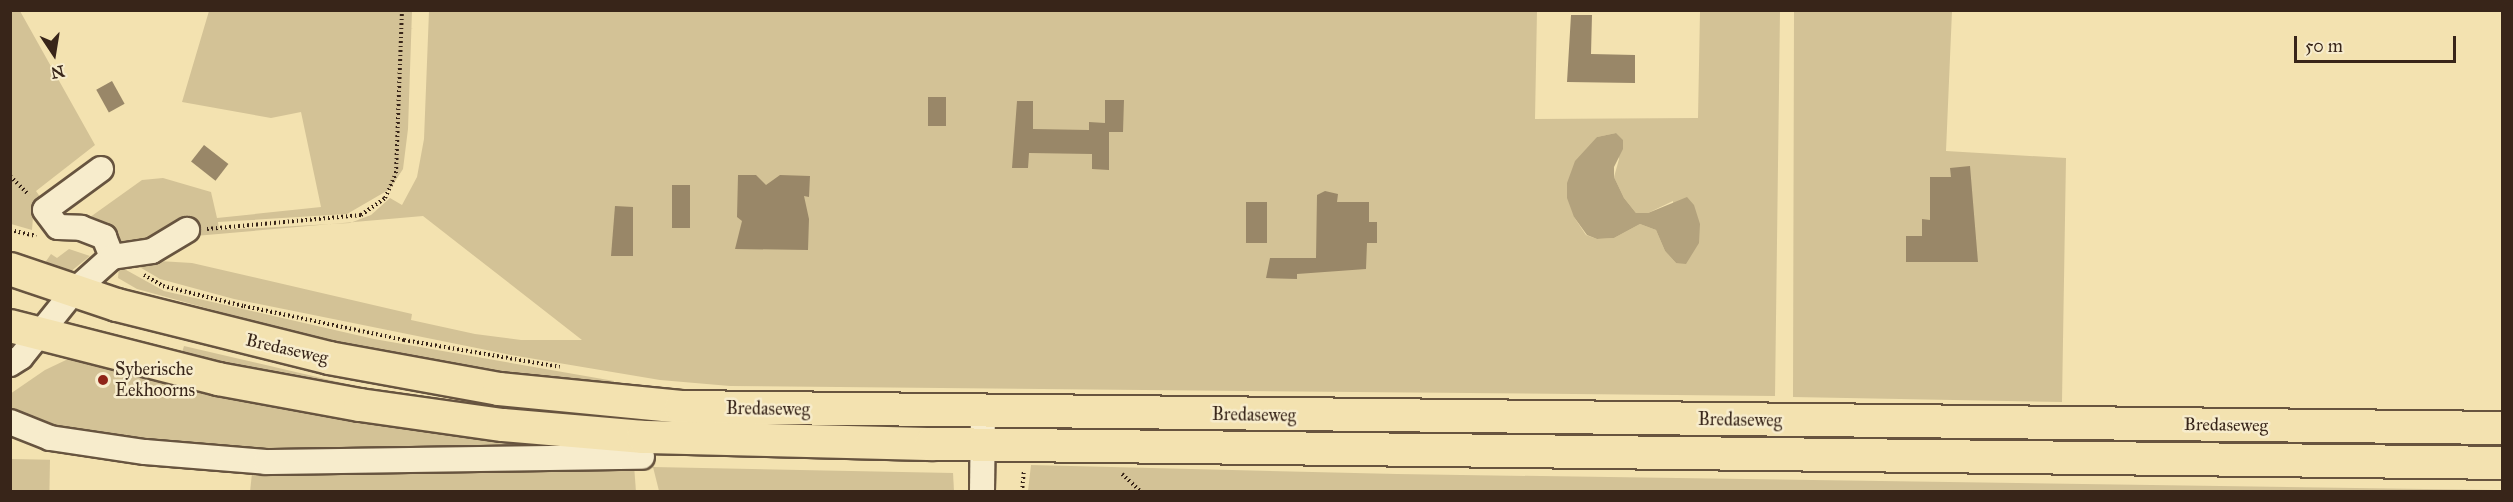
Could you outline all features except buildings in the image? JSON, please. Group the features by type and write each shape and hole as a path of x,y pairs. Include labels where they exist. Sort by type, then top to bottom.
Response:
{"main road":[{"name":"Bredaseweg","path":"10,269 73,292 262,344 499,389 681,407 2502,428"},
{"name":"Bredaseweg","path":"24,330 218,379 360,405 502,425 716,441 2502,463"},
{"path":"1641,454 1626,446 1620,436 1627,427 1645,419"},
{"path":"1848,421 1848,456"}],"street":[{"path":"101,169 45,210 58,227 81,228 104,237 112,257"},
{"path":"10,364 21,357 24,330 73,292 112,257 152,251 187,230"},
{"path":"982,492 983,412"},
{"path":"10,422 50,438 145,452 266,462 642,457"}],"path":[{"path":"187,230 361,215 385,198 396,173 402,10"},
{"path":"10,230 48,238"},
{"name":"Bredaseweg","path":"112,257 163,286 244,306 404,340 572,369"},
{"path":"1022,492 1024,470"}],"shaded area":[{"path":"10,11 20,11 95,145 36,191 45,204 33,217 32,230 11,224"},
{"path":"209,11 412,11 408,129 403,169 390,189 347,214 218,222 219,230 333,224 195,236 195,242 171,246 118,243 79,225 142,180 163,178 211,192 217,218 321,207 301,112 271,118 182,102"},
{"path":"429,11 1537,11 1535,119 1698,118 1700,11 1780,11 1775,396 730,386 660,380 511,355 234,299 160,279 126,259 192,263 412,314 411,320 475,334 521,340 582,340 423,216 352,222 371,215 390,198 402,205 417,177 424,139","holes":["1616,133 1619,159 1614,177 1624,198 1636,213 1648,213 1673,201 1676,263 1665,251 1656,230 1640,224 1614,238 1597,239 1586,235 1574,217 1597,137"]},
{"path":"1794,11 1952,11 1946,151 2066,158 2062,402 1793,397"},
{"path":"1616,133 1623,140 1623,149 1614,167 1614,177 1624,198 1636,213 1648,213 1687,197 1694,205 1700,224 1699,243 1686,264 1676,263 1665,251 1656,230 1640,224 1614,238 1597,239 1587,235 1574,217 1567,198 1567,183 1575,161 1597,137"},
{"path":"69,249 90,256 70,272 42,267 51,254 57,258"},
{"path":"119,266 164,291 374,339 614,381 613,390 316,345 257,322 137,289 118,278"},
{"path":"184,346 364,388 544,414 475,411 180,359"},
{"path":"87,359 639,448 340,453 179,446 31,426 18,418 12,408 10,394 45,370 66,360"},
{"path":"11,459 50,460 49,492 10,491"},
{"path":"634,465 636,492 250,492 252,473"},
{"path":"1031,465 1397,474 2495,490 1028,491"},
{"path":"653,467 953,473 954,491 659,491"}],"place":[{"name":"Syberische Eekhoorns","path":"103,380"}]}
